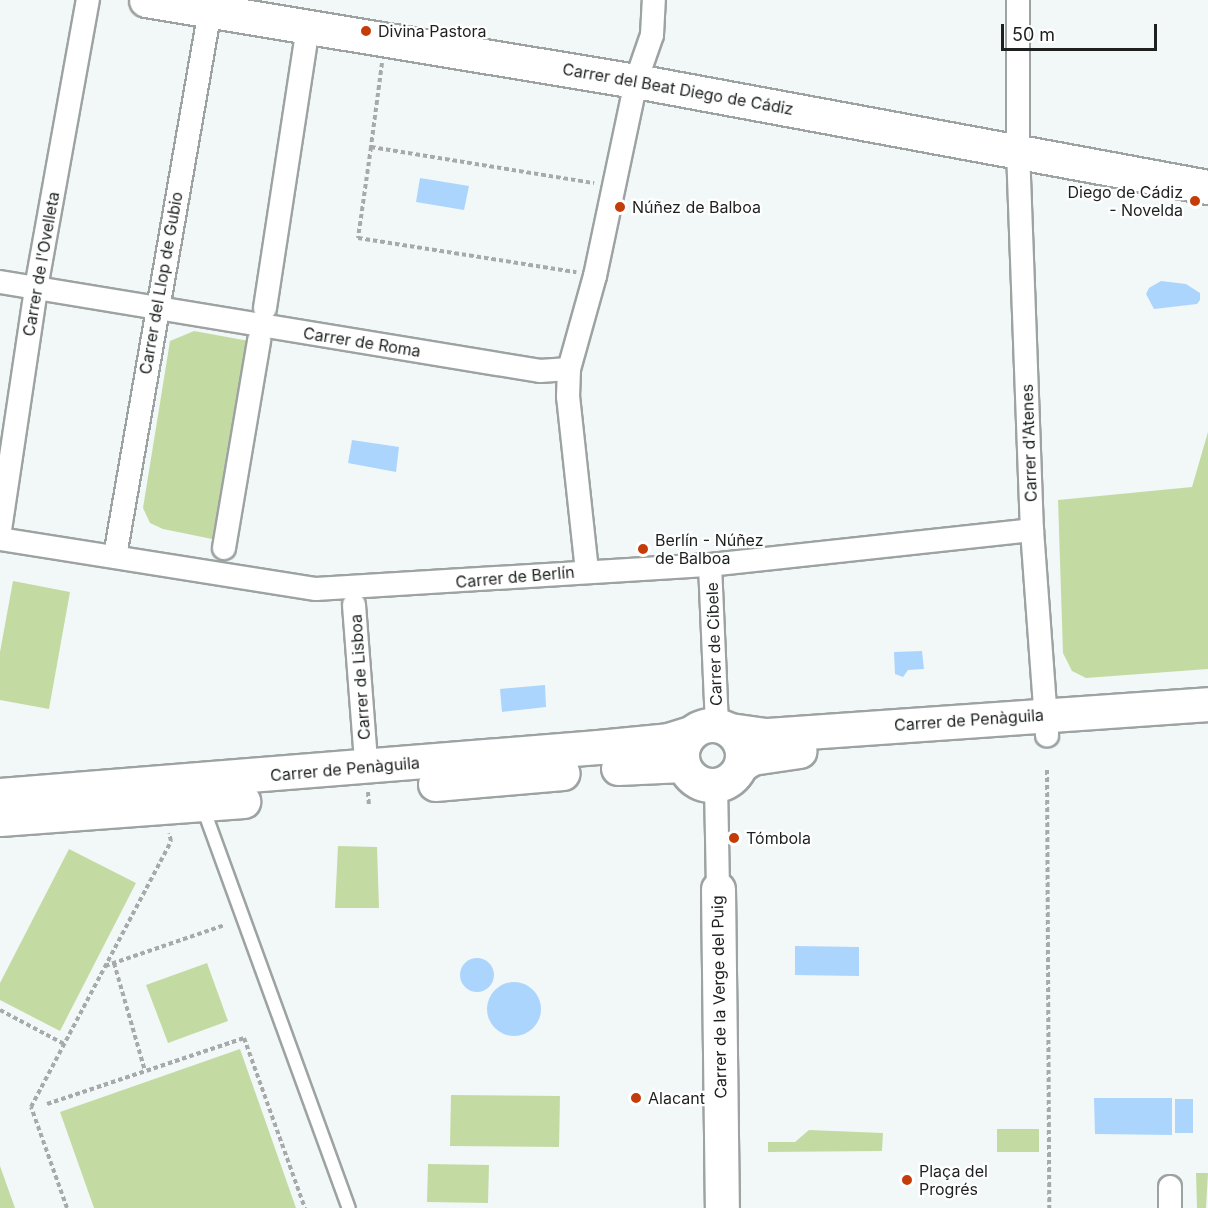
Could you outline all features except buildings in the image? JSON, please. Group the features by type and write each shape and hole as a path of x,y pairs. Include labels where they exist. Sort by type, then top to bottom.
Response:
{"street":[{"name":"Carrer de l'Ovelleta","path":"0,530 36,288 88,0"},
{"name":"Carrer del Beat Diego de Cádiz","path":"146,0 210,10 267,9 386,38 1018,150 1208,187"},
{"path":"587,571 568,397 569,369 595,276 636,81 654,28 654,0"},
{"name":"Carrer d'Atenes","path":"1018,0 1018,150 1032,530 1047,724"},
{"name":"Carrer del Llop de Gubio","path":"115,556 155,308 210,10"},
{"path":"265,308 306,41"},
{"name":"Carrer de Roma","path":"0,282 540,370 569,369"},
{"path":"224,548 259,340"},
{"name":"Carrer de Berlín","path":"0,539 316,589 710,565 1032,530"},
{"name":"Carrer de Cíbele","path":"705,738 710,565"},
{"name":"Carrer de Lisboa","path":"354,605 365,749"},
{"name":"Carrer de Penàguila","path":"741,765 752,758 780,752 1047,724 1208,704"},
{"name":"Carrer de Penàguila","path":"0,795 668,740 1047,724 1208,722"},
{"path":"705,738 739,740 741,765 729,780 716,785 701,784 690,776 705,738"},
{"name":"Carrer de Penàguila","path":"0,819 201,804 705,738"},
{"name":"Carrer de la Verge del Puig","path":"716,785 722,1208"}],"lane":[{"path":"201,804 349,1208"}],"path":[{"path":"386,38 358,238 576,273"},
{"path":"371,147 597,184"},
{"path":"1047,770 1048,1208"},
{"path":"66,1208 31,1107 171,841 166,824"},
{"path":"105,967 225,925"},
{"path":"114,963 145,1071"},
{"path":"0,1010 64,1044"},
{"path":"47,1104 244,1038 305,1208"}],"green space":[{"path":"194,331 249,341 217,540 163,529 150,523 143,508 170,341"},
{"path":"1208,432 1208,669 1086,678 1072,671 1063,653 1058,500 1192,487"},
{"path":"13,581 70,592 49,709 0,700 0,652"},
{"path":"338,846 377,847 379,908 335,908"},
{"path":"69,849 136,883 60,1031 0,1000 0,983"},
{"path":"207,963 228,1021 168,1043 146,985"},
{"path":"240,1049 296,1208 94,1208 60,1112"},
{"path":"451,1095 560,1096 559,1147 450,1146"},
{"path":"997,1129 1039,1129 1039,1152 997,1152"},
{"path":"809,1130 883,1133 882,1151 768,1152 768,1142 795,1142"},
{"path":"428,1164 489,1165 488,1203 427,1202"},
{"path":"0,1166 15,1208 0,1208"},
{"path":"1196,1173 1208,1173 1206,1208 1197,1208"}],"water":[{"path":"420,178 469,186 464,210 416,202"},
{"path":"1161,281 1186,284 1200,293 1200,300 1197,304 1154,309 1146,294 1149,288"},
{"path":"352,440 399,447 396,472 348,463"},
{"path":"922,651 924,669 908,670 903,677 895,674 894,652"},
{"path":"545,685 546,707 502,712 500,689"},
{"path":"795,946 859,947 859,976 795,975"},
{"path":"477,958 489,963 494,975 489,987 477,992 465,987 460,975 465,963"},
{"path":"514,982 524,984 533,990 539,999 541,1009 539,1019 533,1028 524,1034 514,1036 504,1034 495,1028 489,1019 487,1009 489,999 495,990 504,984"},
{"path":"1094,1098 1172,1098 1172,1135 1095,1134"},
{"path":"1175,1099 1193,1099 1193,1133 1175,1133"}],"place":[{"name":"Divina Pastora","path":"366,31"},
{"name":"Diego de Cádiz - Novelda","path":"1195,201"},
{"name":"Núñez de Balboa","path":"620,207"},
{"name":"Berlín - Núñez de Balboa","path":"643,549"},
{"name":"Tómbola","path":"734,838"},
{"name":"Alacant","path":"636,1098"},
{"name":"Plaça del Progrés","path":"907,1180"}]}
